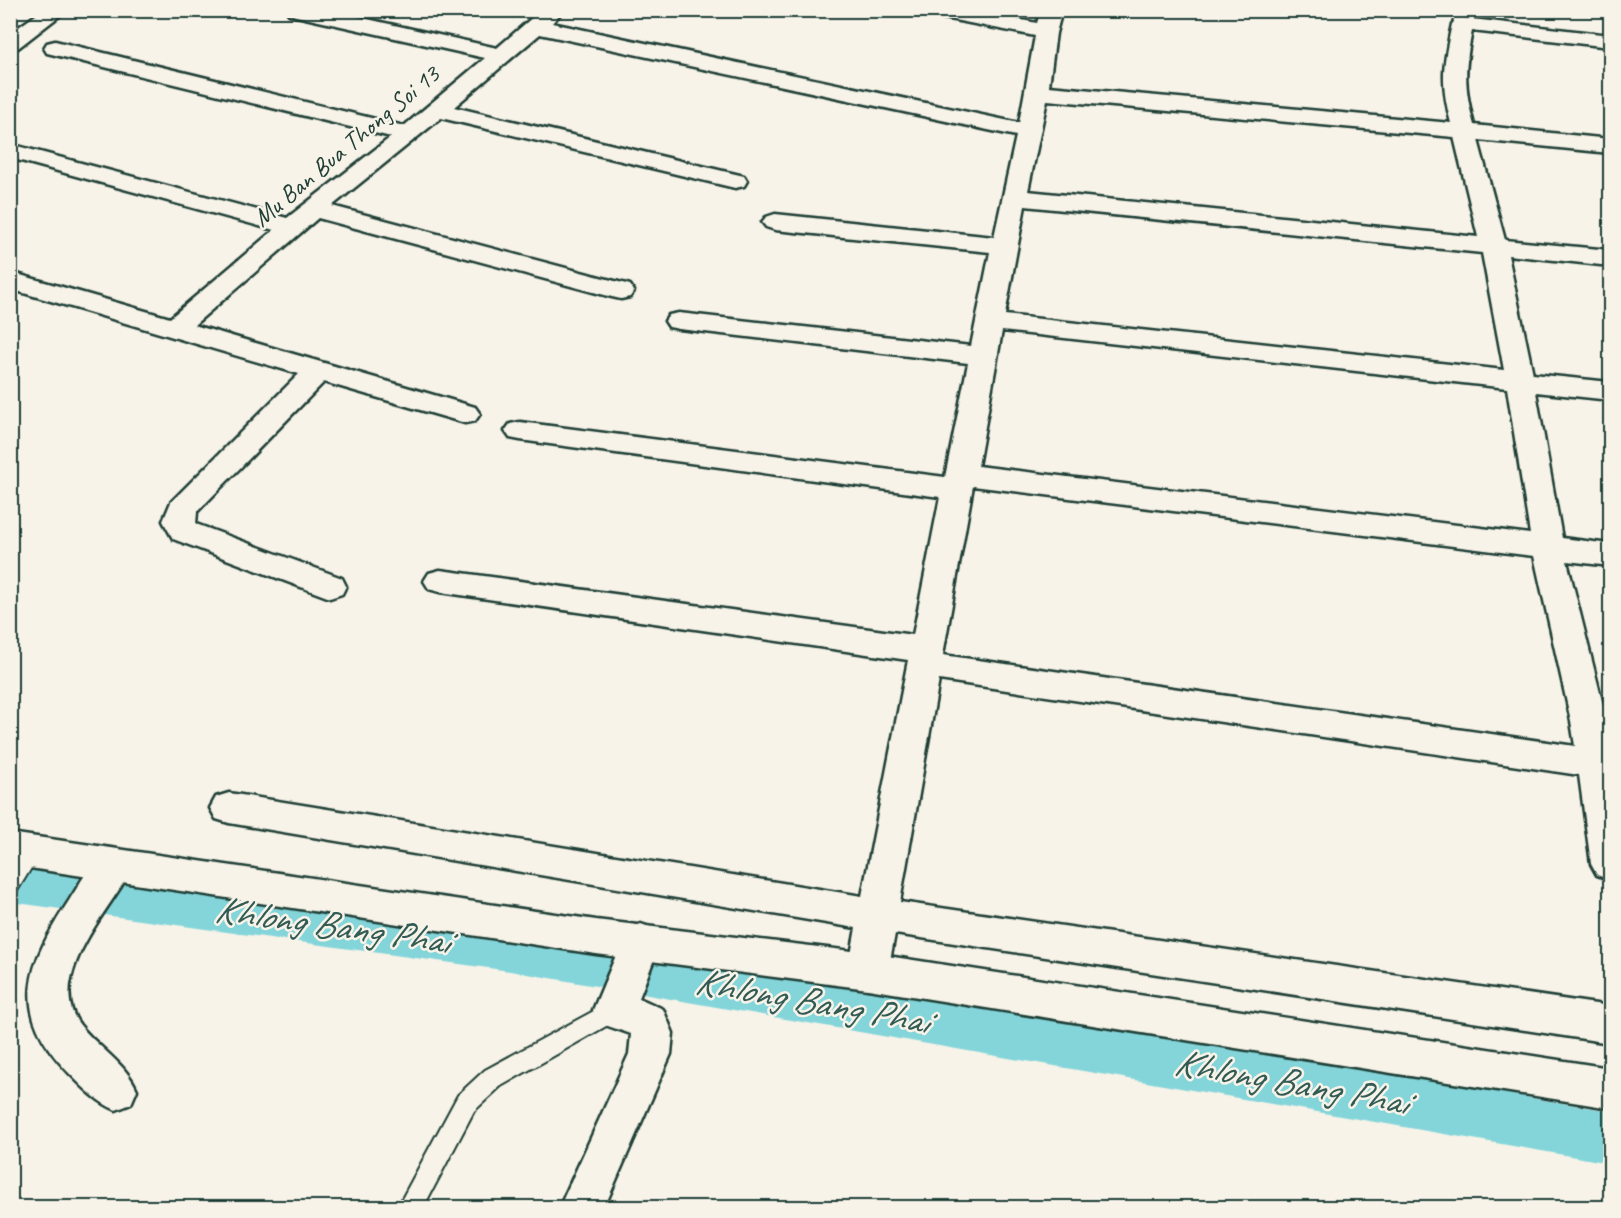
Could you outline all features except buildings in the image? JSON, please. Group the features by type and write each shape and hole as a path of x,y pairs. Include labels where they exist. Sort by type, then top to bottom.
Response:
{"street":[{"path":"10,43 57,10"},
{"path":"296,10 499,55"},
{"path":"362,25 380,10"},
{"name":"Mu Ban Bua Thong Soi 13","path":"175,328 313,209 409,134 554,10"},
{"path":"868,971 1004,246 1038,92 1048,21 934,10"},
{"path":"1611,41 1461,17 1454,66 1455,94 1494,248 1520,381 1548,548 1600,722 1595,763 1611,864"},
{"path":"534,26 1028,132"},
{"path":"55,48 409,134"},
{"path":"1038,92 1611,146"},
{"path":"436,110 735,181"},
{"path":"10,151 292,227"},
{"path":"1014,197 1494,248 1611,258"},
{"path":"313,209 621,291"},
{"path":"775,222 1004,246"},
{"path":"10,280 465,414"},
{"path":"679,321 984,356"},
{"path":"991,322 1611,391"},
{"path":"320,370 182,509 179,521 184,531 330,586"},
{"path":"520,431 1611,555"},
{"path":"440,582 1595,763"},
{"path":"229,808 879,915 1611,1025"},
{"path":"17,865 107,876 627,979 868,971 1611,1088"},
{"path":"107,876 60,953 51,976 50,1003 61,1033 116,1090"},
{"path":"581,1208 650,1054 652,1033 648,1022 637,1016 627,979"}],"lane":[{"path":"409,1208 466,1103 493,1078 627,979"}],"waterway":[{"name":"Khlong Bang Phai","path":"10,881 510,949 1610,1137"}]}
